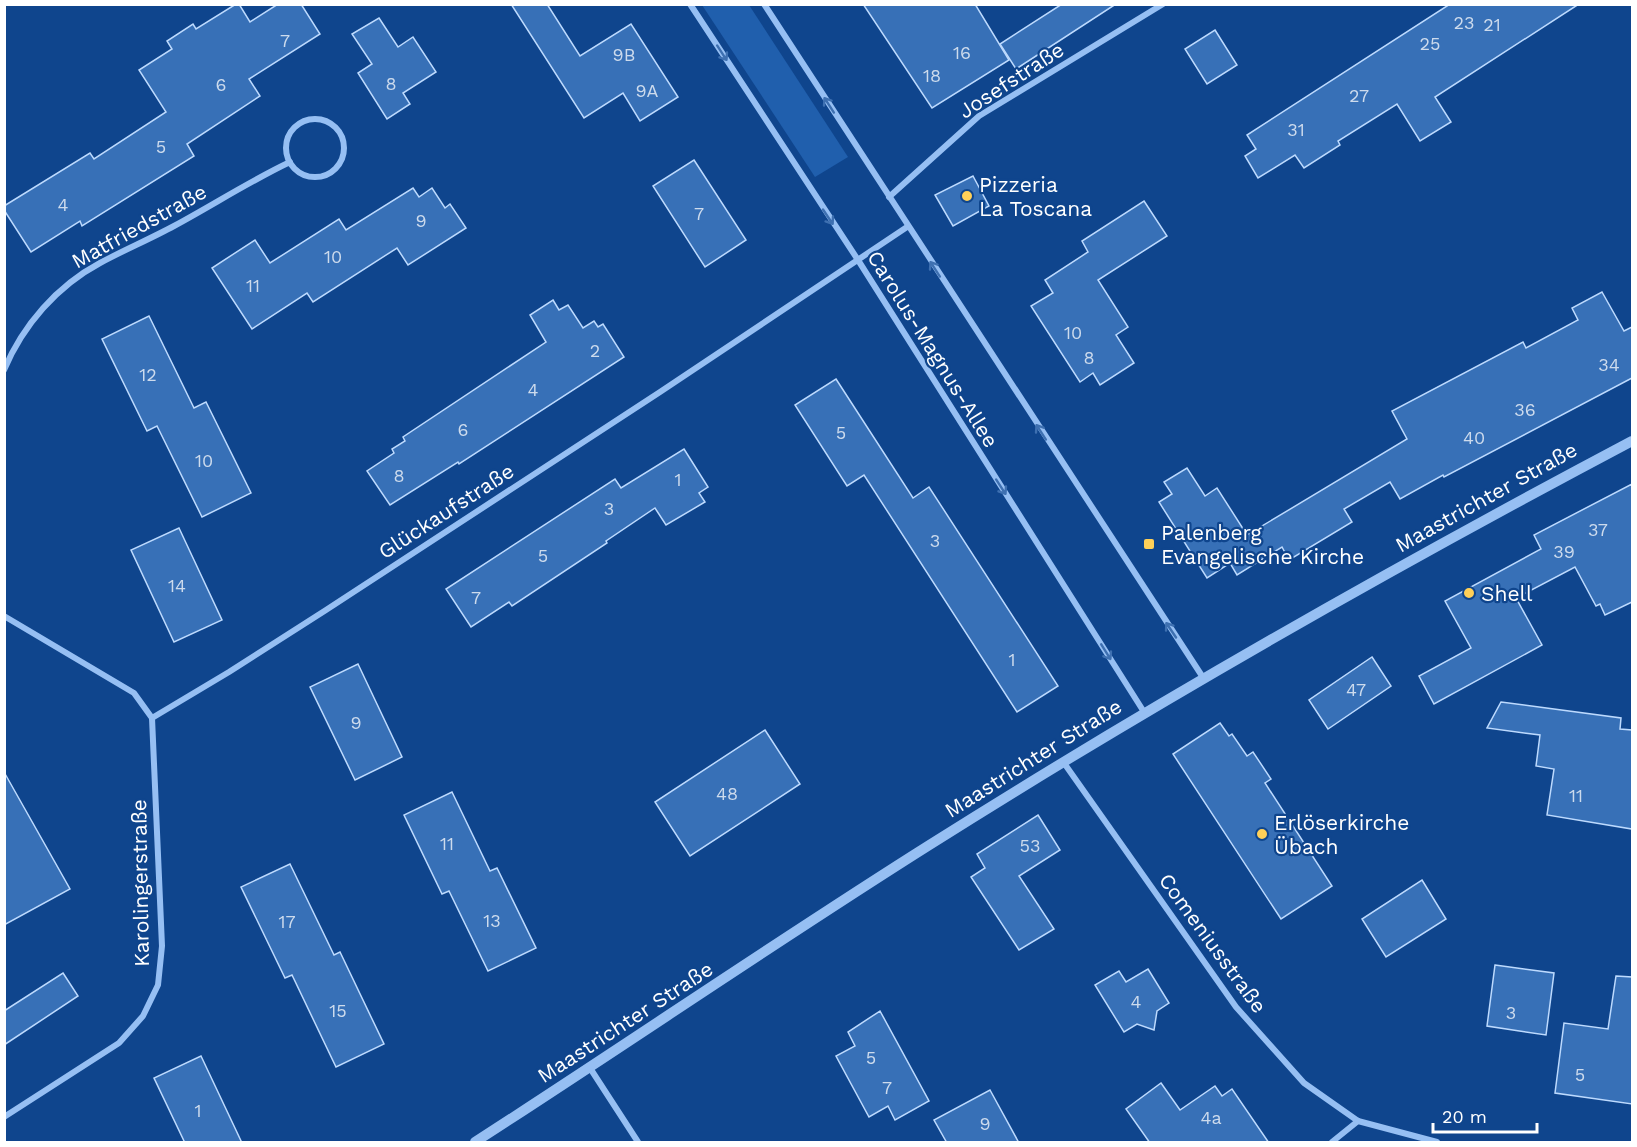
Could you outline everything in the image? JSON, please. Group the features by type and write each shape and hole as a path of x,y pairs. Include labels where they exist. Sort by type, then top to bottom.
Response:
{"street":[{"name":"Carolus-Magnus-Allee","path":"690,4 858,260 1144,712"},
{"name":"Carolus-Magnus-Allee","path":"764,4 1204,679"},
{"name":"Josefstraße","path":"889,197 979,116 1163,4"},
{"path":"315,119 327,122 336,128 342,138 344,149 341,160 334,169 324,175 314,177 302,174 290,162 285,147 288,136 304,121 315,119"},
{"name":"Matfriedstraße","path":"4,370 13,349 24,332 54,296 78,277 99,263 174,226 259,177 290,162"},
{"name":"Glückaufstraße","path":"152,718 336,604 908,227"},
{"name":"Maastrichter Straße","path":"475,1143 932,843 1144,712 1399,567 1632,441"},
{"path":"4,616 134,693 152,718"},
{"name":"Karolingerstraße","path":"4,1117 120,1043 143,1016 158,985 162,946 152,718"},
{"name":"Comeniusstraße","path":"1064,763 1236,1007 1304,1083 1358,1121 1437,1143"},
{"path":"590,1068 638,1143"},
{"path":"1332,1143 1358,1121"}],"shaded area":[{"path":"702,5 749,5 848,157 815,177"}],"building":[{"path":"239,4 250,22 278,4 301,4 320,34 249,79 260,96 187,144 194,156 82,226 80,221 31,252 4,210 4,206 90,153 94,159 166,112 139,70 172,49 167,41 193,24 196,29"},
{"path":"511,4 547,4 580,56 631,24 678,97 640,121 623,93 584,118"},
{"path":"863,4 975,4 1009,60 932,108"},
{"path":"1062,4 1116,4 1016,69 1000,44"},
{"path":"1450,4 1579,4 1435,97 1451,122 1420,141 1397,104 1338,141 1340,145 1304,168 1295,155 1258,178 1245,156 1256,149 1247,135"},
{"path":"379,18 398,47 413,37 436,72 403,93 410,104 387,119 358,73 372,64 352,34"},
{"path":"1215,30 1237,65 1207,84 1185,49"},
{"path":"694,160 746,240 705,267 653,186"},
{"path":"973,176 989,206 953,226 935,195"},
{"path":"413,188 419,197 432,188 445,208 450,204 466,228 408,265 397,248 313,302 307,293 252,329 212,268 255,240 270,263 339,219 346,230"},
{"path":"1144,201 1167,236 1098,280 1128,327 1116,335 1134,363 1100,385 1093,373 1080,382 1031,306 1053,293 1045,280 1088,252 1082,241"},
{"path":"1602,292 1624,331 1632,327 1632,378 1400,499 1390,482 1344,509 1352,522 1289,560 1282,547 1237,575 1230,563 1207,578 1159,502 1172,494 1164,482 1187,468 1205,496 1217,488 1247,535 1407,439 1392,411 1523,342 1526,348 1578,320 1572,308"},
{"path":"553,300 559,310 568,305 583,328 594,321 598,327 603,324 624,357 459,464 458,462 390,505 367,471 394,453 392,449 405,441 403,437 546,342 530,315"},
{"path":"149,316 194,408 206,402 251,493 202,517 157,426 147,431 102,339"},
{"path":"836,379 913,498 929,487 1058,686 1017,712 864,475 847,486 795,405"},
{"path":"684,449 708,487 699,493 705,502 666,525 655,508 512,606 509,602 471,627 446,589 615,479 621,488"},
{"path":"1632,484 1632,602 1605,615 1600,604 1596,606 1575,567 1516,598 1542,645 1434,704 1419,676 1471,648 1445,601 1541,549 1534,535"},
{"path":"179,528 222,620 174,642 131,550"},
{"path":"1372,657 1391,686 1328,729 1309,700"},
{"path":"358,664 402,757 355,780 310,687"},
{"path":"1501,702 1621,718 1620,729 1632,730 1632,829 1547,815 1554,769 1536,766 1540,735 1487,728"},
{"name":"Erlöserkirche Übach","path":"1220,723 1229,736 1232,734 1247,756 1253,752 1271,779 1265,783 1332,886 1281,919 1173,754"},
{"path":"765,730 800,784 690,856 655,802"},
{"path":"4,772 70,889 4,925"},
{"path":"452,792 490,871 497,868 536,948 488,971 449,891 442,894 404,815"},
{"path":"1038,815 1060,850 1019,876 1054,929 1019,950 971,877 985,868 977,854"},
{"path":"290,864 334,955 340,952 384,1044 336,1067 292,975 285,978 241,887"},
{"path":"1422,880 1446,919 1386,957 1362,919"},
{"path":"1495,965 1554,973 1546,1035 1487,1026"},
{"path":"1148,969 1169,1003 1157,1011 1154,1030 1137,1024 1124,1032 1095,985 1119,971 1126,982"},
{"path":"63,973 78,996 4,1045 4,1011"},
{"path":"1616,976 1632,977 1632,1104 1555,1093 1564,1023 1608,1029"},
{"path":"880,1011 929,1101 895,1120 888,1106 869,1117 836,1056 855,1046 848,1032"},
{"path":"201,1056 242,1143 185,1143 154,1078"},
{"path":"1161,1083 1180,1110 1215,1086 1222,1096 1232,1089 1269,1143 1150,1143 1126,1109"},
{"path":"990,1090 1019,1143 947,1143 934,1120"}],"place":[{"name":"Pizzeria La Toscana","path":"967,196"},
{"name":"Palenberg Evangelische Kirche","path":"1149,544"},
{"name":"Shell","path":"1469,593"},
{"name":"Erlöserkirche Übach","path":"1262,834"}]}
